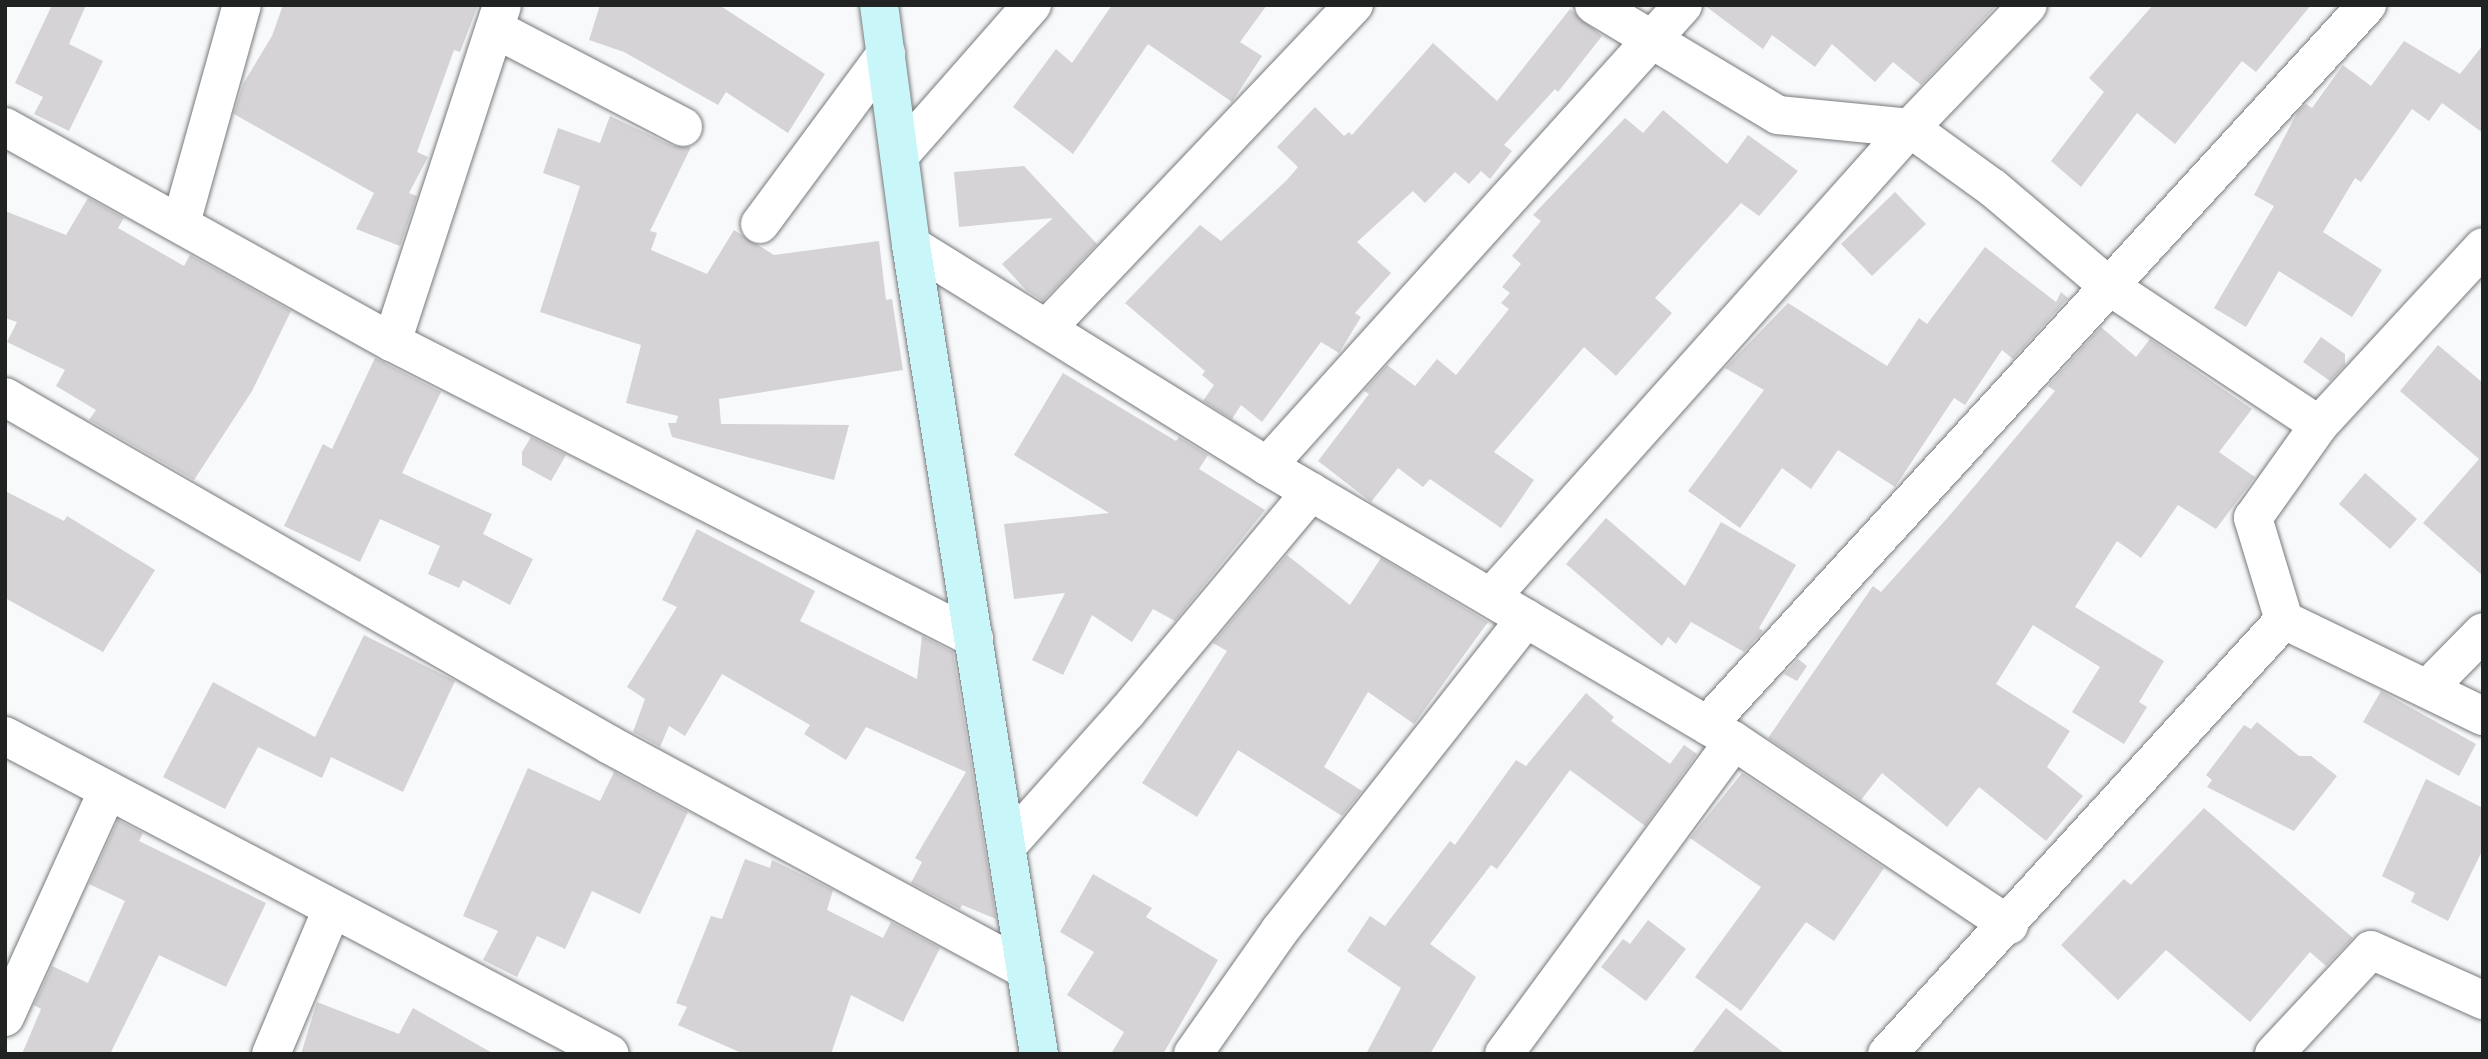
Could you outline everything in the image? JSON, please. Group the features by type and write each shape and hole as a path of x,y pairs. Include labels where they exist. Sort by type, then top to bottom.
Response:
{"main road":[{"path":"879,5 911,245 1040,1054"}],"street":[{"path":"181,223 242,5"},
{"path":"900,155 1032,5"},
{"path":"1047,328 1354,5"},
{"path":"1594,5 1779,115 1910,128 1993,188 2106,284 2319,425"},
{"path":"1267,466 1683,5"},
{"path":"1491,597 1910,128 2028,5"},
{"path":"1504,1054 1720,733 2106,284 2367,5"},
{"path":"393,342 498,17 683,127"},
{"path":"760,224 886,54"},
{"path":"5,127 393,342 974,638"},
{"path":"911,245 1267,466 1720,733 2009,925"},
{"path":"2483,247 2319,425 2253,519 2284,620 2483,716"},
{"path":"5,397 610,745 1026,970"},
{"path":"1008,845 1127,712 1311,492"},
{"path":"1193,1054 1335,858 1526,618"},
{"path":"1887,1054 2009,925 2284,620"},
{"path":"2428,688 2483,632"},
{"path":"5,736 610,1054"},
{"path":"5,1017 108,790"},
{"path":"271,1054 332,909"},
{"path":"2274,1054 2371,950 2483,1000"}],"building":[{"path":"52,5 86,5 69,44 103,61 69,131 34,114 43,97 15,83"},
{"path":"283,5 478,5 460,52 454,50 417,152 428,157 409,193 417,196 400,246 356,229 374,193 234,114 243,84 272,36"},
{"path":"600,5 719,5 825,74 788,133 726,92 718,105 624,52 589,40"},
{"path":"1112,5 1267,5 1240,42 1262,56 1232,102 1148,44 1073,154 1013,107 1056,49 1072,63"},
{"path":"1704,5 1997,5 1921,85 1893,62 1875,82 1832,44 1815,67 1772,35 1763,49"},
{"path":"2153,5 2311,5 2256,72 2242,61 2175,144 2137,113 2081,187 2051,161 2104,92 2089,78"},
{"path":"1570,9 1602,36 1558,92 1555,89 1504,145 1512,151 1490,179 1481,171 1469,184 1455,172 1425,203 1413,191 1357,242 1391,273 1355,313 1361,317 1339,353 1321,342 1262,422 1241,405 1232,419 1203,401 1214,385 1202,375 1205,371 1125,303 1200,225 1221,241 1286,181 1298,167 1277,147 1315,107 1344,136 1349,132 1352,135 1433,43 1497,101"},
{"path":"2404,41 2460,74 2483,45 2483,133 2442,103 2429,121 2412,109 2361,182 2355,178 2323,232 2382,270 2352,317 2279,271 2246,327 2214,308 2274,206 2254,195 2297,113 2306,104 2312,108 2343,65 2371,86"},
{"path":"1663,110 1727,164 1748,135 1798,171 1759,216 1741,203 1655,298 1672,313 1616,376 1584,347 1494,452 1534,480 1501,528 1430,479 1423,487 1398,468 1371,502 1318,461 1369,394 1364,391 1387,365 1415,386 1437,359 1456,375 1509,309 1501,303 1510,293 1502,287 1521,264 1512,256 1541,221 1533,215 1625,118 1643,133"},
{"path":"610,116 673,146 691,147 650,231 657,233 651,250 707,274 734,230 774,255 879,241 886,300 892,299 903,370 719,399 721,424 849,425 834,480 672,437 668,423 676,423 678,416 626,403 641,345 540,312 580,186 543,173 558,128 600,143"},
{"path":"1024,166 1097,244 1043,301 1026,290 1002,264 1053,218 959,227 954,172"},
{"path":"1895,192 1926,224 1872,276 1841,244"},
{"path":"88,198 124,218 118,228 184,266 190,255 291,311 252,391 194,480 89,420 96,410 56,386 65,370 7,342 17,322 5,318 5,211 66,235"},
{"path":"1985,247 2056,302 2061,292 2068,298 2013,359 2002,350 1965,405 1954,398 1895,487 1838,450 1811,489 1782,468 1740,528 1688,491 1764,390 1725,368 1788,303 1887,366 1919,318 1927,324"},
{"path":"2101,327 2136,357 2150,339 2252,409 2219,452 2255,477 2216,529 2178,505 2141,558 2117,541 2075,607 2164,661 2139,702 2147,707 2124,744 2072,712 2100,667 2033,625 1996,684 2070,731 2047,767 2083,796 2046,841 1979,787 1947,827 1882,773 1861,800 1768,738 1873,586 1881,592 1950,515 2055,391 2048,386"},
{"path":"2321,337 2345,354 2345,365 2330,381 2303,362"},
{"path":"2438,345 2483,383 2483,576 2423,523 2479,459 2400,391"},
{"path":"375,358 441,392 402,473 492,514 483,534 533,559 510,605 463,580 459,588 428,574 440,546 380,519 360,562 284,526 323,444 332,449"},
{"path":"1063,373 1176,441 1179,437 1208,455 1199,469 1265,510 1175,621 1153,609 1132,642 1092,615 1063,675 1032,660 1065,593 1014,599 1004,524 1109,513 1014,455"},
{"path":"531,437 566,455 551,481 522,465 522,452"},
{"path":"2365,473 2417,519 2390,549 2339,504"},
{"path":"5,491 64,521 67,516 155,570 103,652 5,598"},
{"path":"1606,518 1685,586 1721,522 1796,565 1759,628 1763,631 1744,652 1691,622 1676,644 1668,637 1662,646 1566,564"},
{"path":"697,529 815,591 800,621 917,679 922,636 953,652 996,919 962,905 960,909 911,883 922,862 915,858 966,772 866,727 846,760 804,734 810,725 722,674 685,736 669,726 660,747 633,732 645,699 627,687 677,607 662,600"},
{"path":"1287,555 1350,605 1381,558 1488,622 1414,724 1368,692 1324,767 1362,791 1342,816 1238,750 1197,817 1142,783 1227,651 1213,643"},
{"path":"364,635 455,681 403,792 331,757 322,778 258,747 225,809 163,777 213,682 315,737"},
{"path":"1798,659 1807,666 1797,681 1784,674"},
{"path":"2381,691 2476,744 2459,776 2363,722"},
{"path":"1586,693 1614,717 1611,721 1670,764 1684,745 1697,754 1645,826 1570,770 1497,869 1491,865 1430,944 1476,977 1430,1054 1366,1054 1401,988 1347,951 1370,916 1385,926 1450,841 1455,845 1516,760 1526,766"},
{"path":"2257,722 2299,756 2311,756 2337,776 2294,831 2207,787 2212,780 2206,775 2244,725 2251,729"},
{"path":"528,768 600,801 614,772 688,812 640,914 592,891 565,949 537,936 517,977 483,960 498,931 463,916"},
{"path":"1742,773 1884,868 1834,941 1806,922 1741,1011 1695,977 1761,887 1690,838"},
{"path":"2426,779 2483,808 2483,849 2448,921 2411,902 2415,893 2382,876"},
{"path":"2204,808 2353,938 2326,966 2310,952 2250,1022 2166,950 2118,1000 2061,945 2124,879 2131,885"},
{"path":"118,820 143,833 139,841 266,903 226,987 159,955 110,1054 22,1054 41,1009 34,1005 52,966 88,983 125,901 89,884"},
{"path":"745,859 770,868 772,860 833,890 827,910 883,938 891,922 940,948 903,1022 851,995 831,1054 744,1054 678,1025 687,1007 676,1003 711,916 722,919"},
{"path":"1093,874 1152,908 1146,917 1218,960 1163,1054 1111,1054 1124,1032 1067,995 1094,952 1060,932"},
{"path":"1648,920 1686,949 1646,1001 1601,967 1623,939 1630,944"},
{"path":"317,1002 399,1034 413,1008 494,1054 301,1054"},
{"path":"1726,1008 1785,1054 1691,1054"}]}
